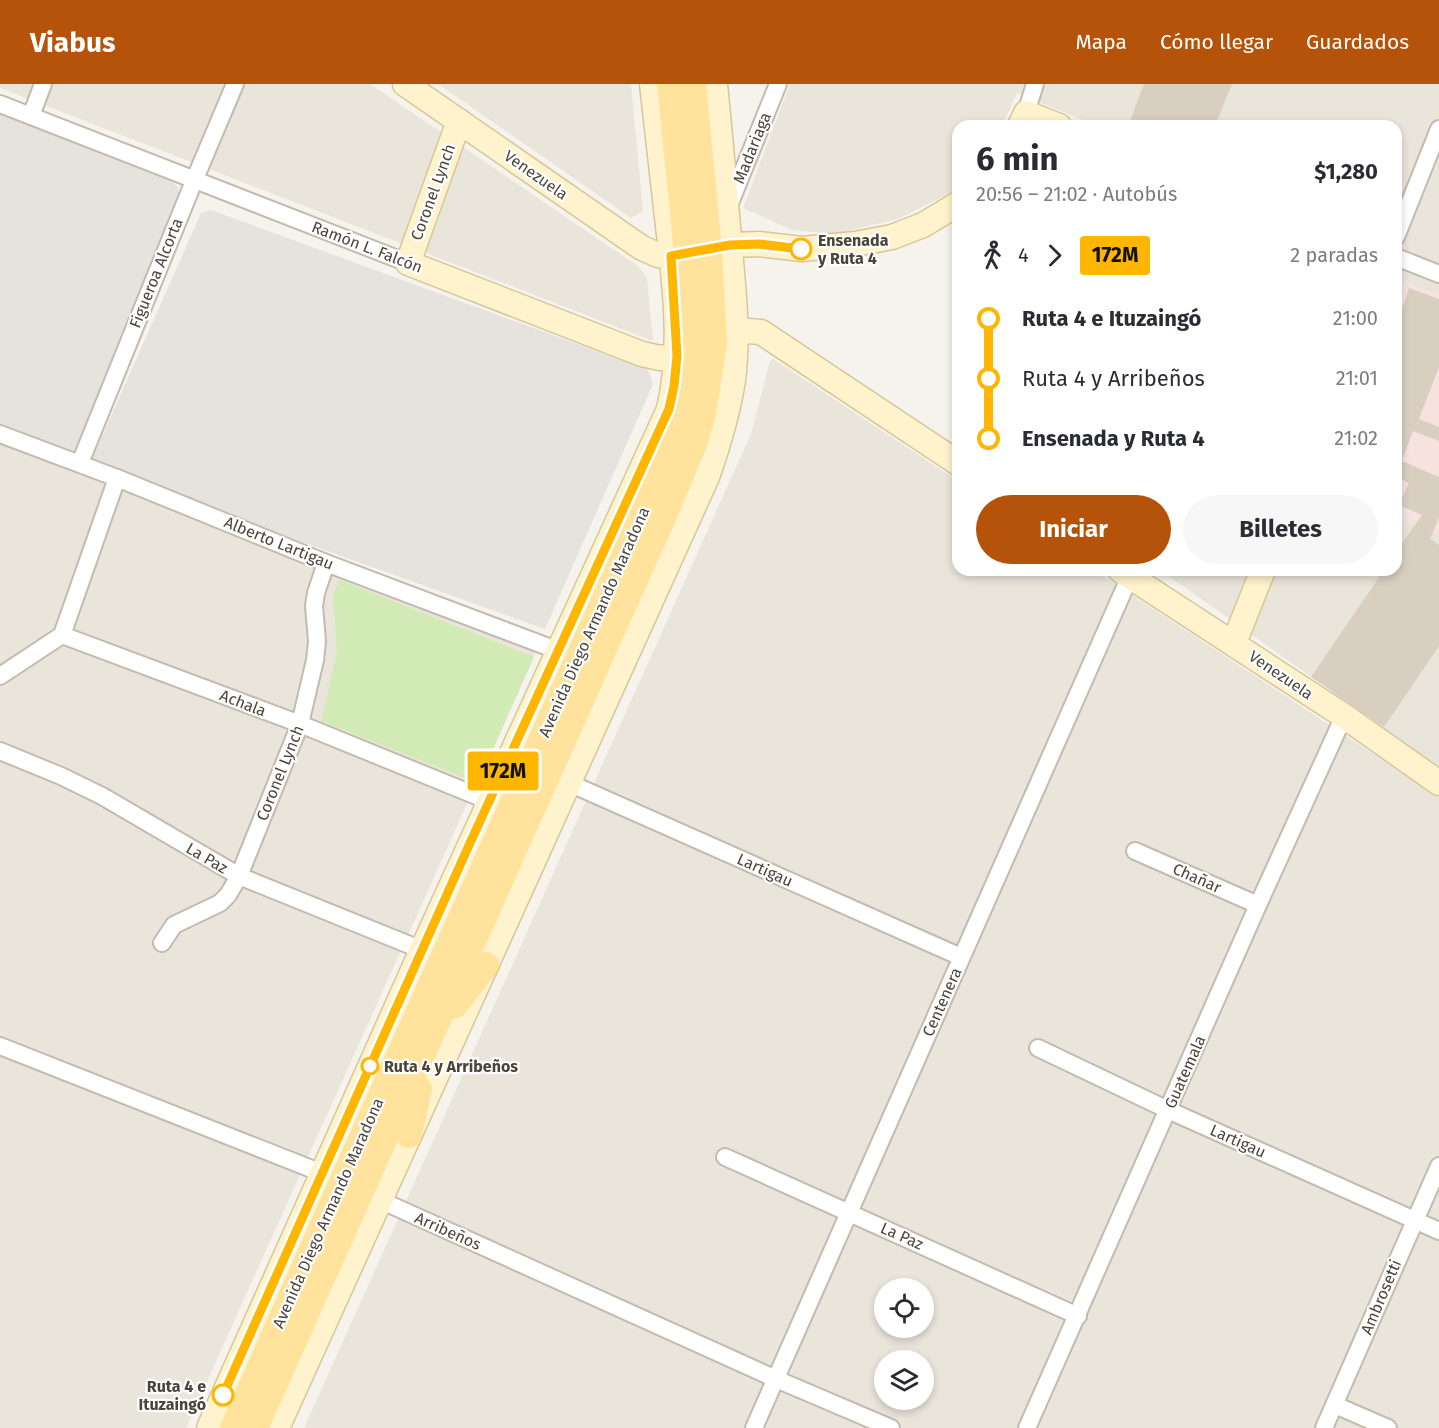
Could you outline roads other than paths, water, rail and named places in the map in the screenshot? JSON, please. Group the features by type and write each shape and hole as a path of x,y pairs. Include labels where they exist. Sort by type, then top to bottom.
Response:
{"main road":[{"name":"Avenida Diego Armando Maradona","path":"670,84 699,251"},
{"name":"Avenida Diego Armando Maradona","path":"351,1187 430,1039 694,444 703,414 705,346 693,84"},
{"name":"Avenida Diego Armando Maradona","path":"243,1424 351,1187 668,459 684,417 692,375 705,346"},
{"path":"409,1135 430,1039 486,965"}],"street":[{"path":"31,116 44,84"},
{"name":"Figueroa Alcorta","path":"80,463 235,84"},
{"name":"Venezuela","path":"405,84 642,248 658,255 759,244 802,249 855,244 892,237 923,225 952,208"},
{"name":"Avenida Diego Armando Maradona","path":"351,1187 409,1135 707,477 725,417 731,391 705,346 699,251 652,84"},
{"name":"Avenida Diego Armando Maradona","path":"699,251 727,212 715,84"},
{"name":"Madariaga","path":"727,212 778,84"},
{"path":"1023,120 1035,84"},
{"name":"Ramón L. Falcón","path":"0,104 642,354 660,358 705,346"},
{"name":"Coronel Lynch","path":"408,263 459,121"},
{"path":"1402,222 1439,129"},
{"path":"1402,259 1439,274"},
{"path":"705,346 747,331 761,332 952,459"},
{"name":"Avenida Diego Armando Maradona","path":"243,1424 351,1187 422,950 669,409 674,386 705,346"},
{"name":"Alberto Lartigau","path":"0,434 80,463 326,563 559,651"},
{"path":"0,676 62,635 117,478"},
{"name":"Coronel Lynch","path":"162,943 174,925 220,903 228,895 239,876 300,724 315,660 317,641 314,606 316,593 326,563"},
{"name":"Centenera","path":"754,1428 961,957 1124,576"},
{"name":"Venezuela","path":"1130,576 1344,716 1439,783"},
{"path":"1234,643 1261,576"},
{"name":"Achala","path":"62,635 300,724 489,801"},
{"name":"Guatemala","path":"1027,1428 1344,716"},
{"name":"La Paz","path":"0,751 102,796 239,876 422,950"},
{"name":"Lartigau","path":"569,783 961,957"},
{"name":"Chañar","path":"1135,850 1258,905"},
{"name":"Arribeños","path":"0,1046 351,1187 776,1379 891,1428"},
{"name":"Lartigau","path":"1038,1048 1168,1110 1439,1231"},
{"name":"La Paz","path":"725,1158 1078,1316"},
{"name":"Ambrosetti","path":"1324,1428 1439,1166"},
{"path":"1335,1405 1388,1428"}],"place":[{"name":"Ensenada y Ruta 4","path":"801,249"},
{"name":"Ruta 4 y Arribeños","path":"370,1066"},
{"name":"Ruta 4 e Ituzaingó","path":"223,1395"}]}
